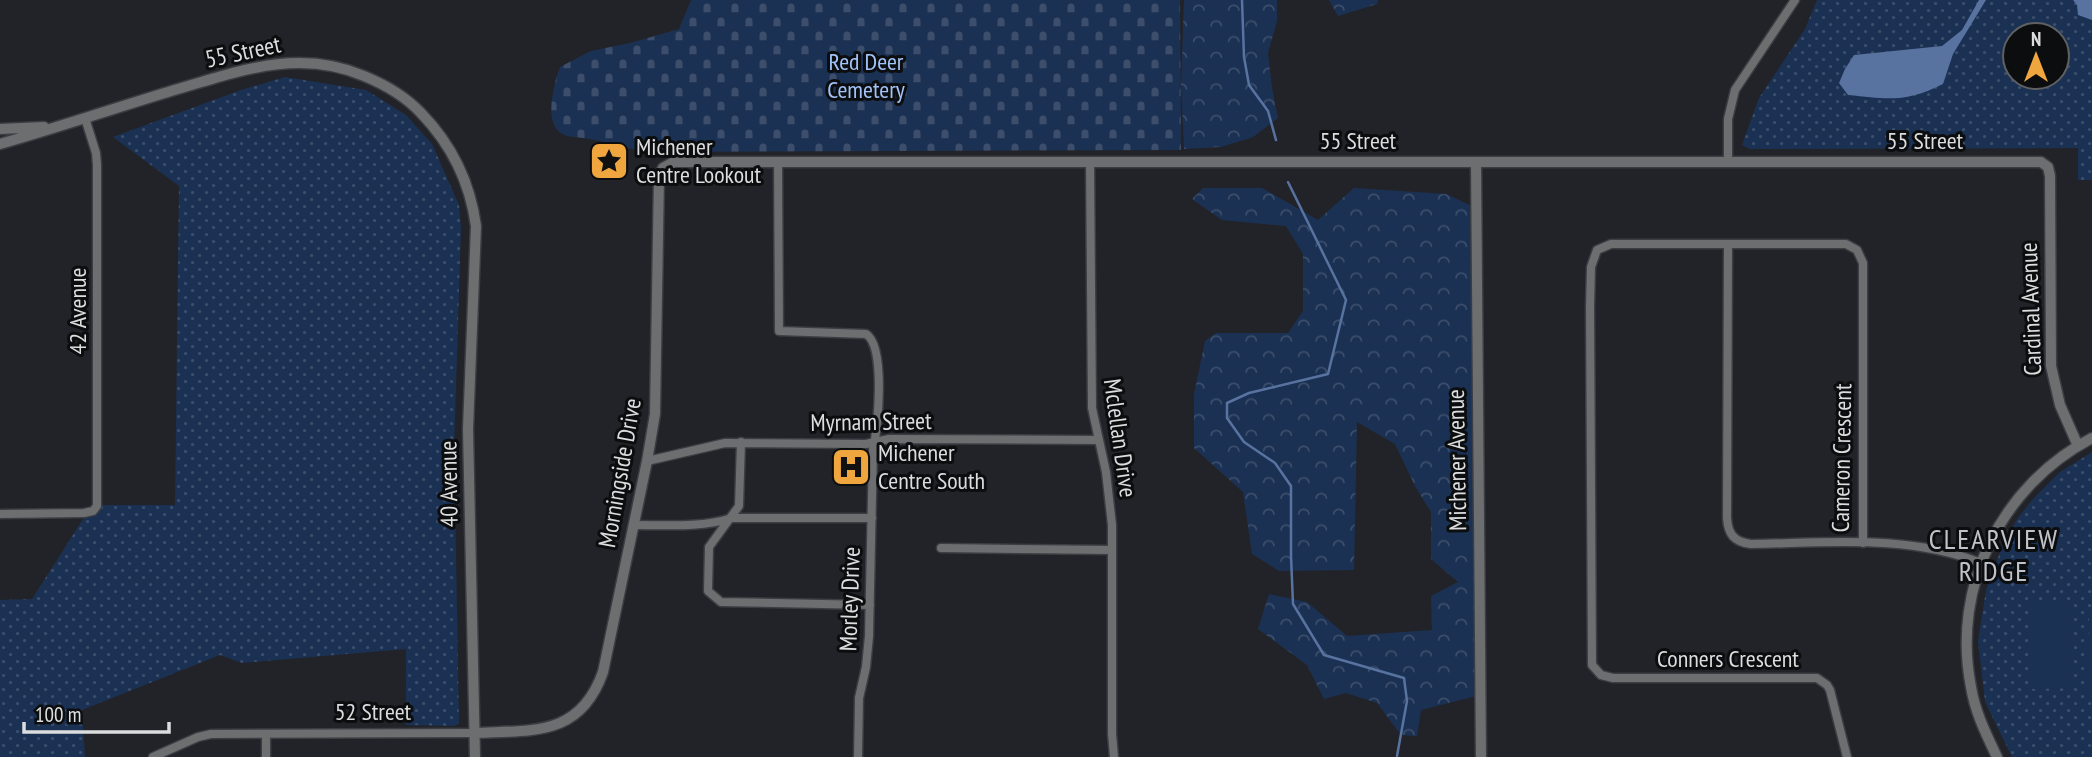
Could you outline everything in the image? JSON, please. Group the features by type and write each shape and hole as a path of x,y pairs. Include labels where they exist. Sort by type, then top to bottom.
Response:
{"street":[{"path":"1728,162 1728,119 1735,90 1795,0"},
{"name":"55 Street","path":"0,144 252,67 302,62 331,65 377,81 413,105 443,138 454,156 474,209"},
{"name":"42 Avenue","path":"0,514 84,513 93,511 97,506 97,165 85,118"},
{"path":"0,129 59,126"},
{"name":"55 Street","path":"666,165 674,162 2036,161 2048,167"},
{"name":"Morley Drive","path":"778,162 779,331 860,333 870,336 878,359 878,429 873,450 870,605 866,667 859,698 858,757"},
{"name":"Mclellan Drive","path":"1090,162 1092,400 1108,483 1112,525 1114,757"},
{"name":"Michener Avenue","path":"1476,162 1482,757"},
{"name":"Morningside Drive","path":"589,700 599,684 608,657 655,414 659,176 666,165"},
{"name":"Cardinal Avenue","path":"2048,167 2051,366 2060,405 2078,446"},
{"name":"40 Avenue","path":"474,209 477,241 468,429 475,757"},
{"name":"Cameron Crescent","path":"1596,671 1590,658 1592,260 1597,250 1611,244 1728,244 1840,244 1852,247 1860,253 1863,263 1863,543 1751,544 1737,541 1729,532 1728,244"},
{"path":"1997,757 1977,710 1970,685 1967,656 1970,602 1980,563 1998,527 2027,486 2049,466 2092,438"},
{"name":"Myrnam Street","path":"648,461 722,443 741,442 866,444 889,439 1098,440"},
{"path":"741,442 740,503 709,547 708,591 721,603 870,605"},
{"path":"634,525 697,525 732,518 872,519"},
{"path":"1863,543 1925,546 1980,563"},
{"path":"941,548 1112,550"},
{"name":"Conners Crescent","path":"1596,671 1613,678 1817,678 1830,690 1847,757"},
{"name":"52 Street","path":"153,757 207,735 475,733 546,728 572,717 589,700"},
{"path":"266,734 266,757"}],"green space":[{"name":"Red Deer Cemetery","path":"691,0 1180,0 1181,150 648,152 568,136 556,129 551,112 560,67 591,51 679,29"},
{"path":"1184,0 1277,0 1277,21 1268,53 1278,118 1253,137 1221,147 1184,149 1181,85"},
{"path":"1329,0 1378,0 1377,4 1338,16"},
{"path":"1817,0 2092,0 2092,180 2078,180 2078,148 1750,149 1742,145 1759,98 1805,29"},
{"path":"285,77 366,90 406,115 432,144 459,205 461,228 454,448 459,723 454,726 406,725 406,649 242,663 220,655 82,710 85,757 0,757 0,600 32,599 85,516 96,505 175,505 179,186 113,137 241,90"},
{"path":"1203,188 1262,188 1318,220 1354,188 1446,194 1476,208 1480,695 1421,710 1417,736 1401,735 1377,703 1346,693 1324,699 1307,665 1258,629 1269,594 1307,602 1347,636 1432,630 1431,596 1458,582 1431,559 1431,512 1395,444 1357,422 1354,570 1279,571 1252,554 1243,492 1194,448 1194,394 1205,341 1216,333 1288,333 1303,311 1303,254 1286,226 1222,220 1192,199"},
{"path":"2092,452 2092,757 2012,757 1985,702 1978,641 1986,590 2002,547 2017,519 2060,472"},
{"path":"2029,602 2073,603 2073,688 2029,689"},
{"path":"2089,613 2092,613 2092,693 2087,693"}],"shaded area":[{"path":"1979,0 1986,0 1953,54 1943,84 1907,97 1886,98 1848,95 1839,83 1854,55 1942,46 1962,30"},
{"path":"2073,0 2092,0 2092,20 2078,15 2077,5"}],"waterway":[{"path":"1242,0 1244,57 1249,85 1268,111 1276,140"},
{"path":"1288,182 1346,300 1328,374 1249,393 1227,403 1227,418 1244,442 1275,463 1291,486 1293,604 1324,655 1404,678 1407,701 1397,756"}],"place":[{"name":"Michener Centre Lookout","path":"609,161"},
{"name":"Michener Centre South","path":"851,467"}],"district":[{"name":"CLEARVIEW RIDGE","path":"1994,555"}]}
